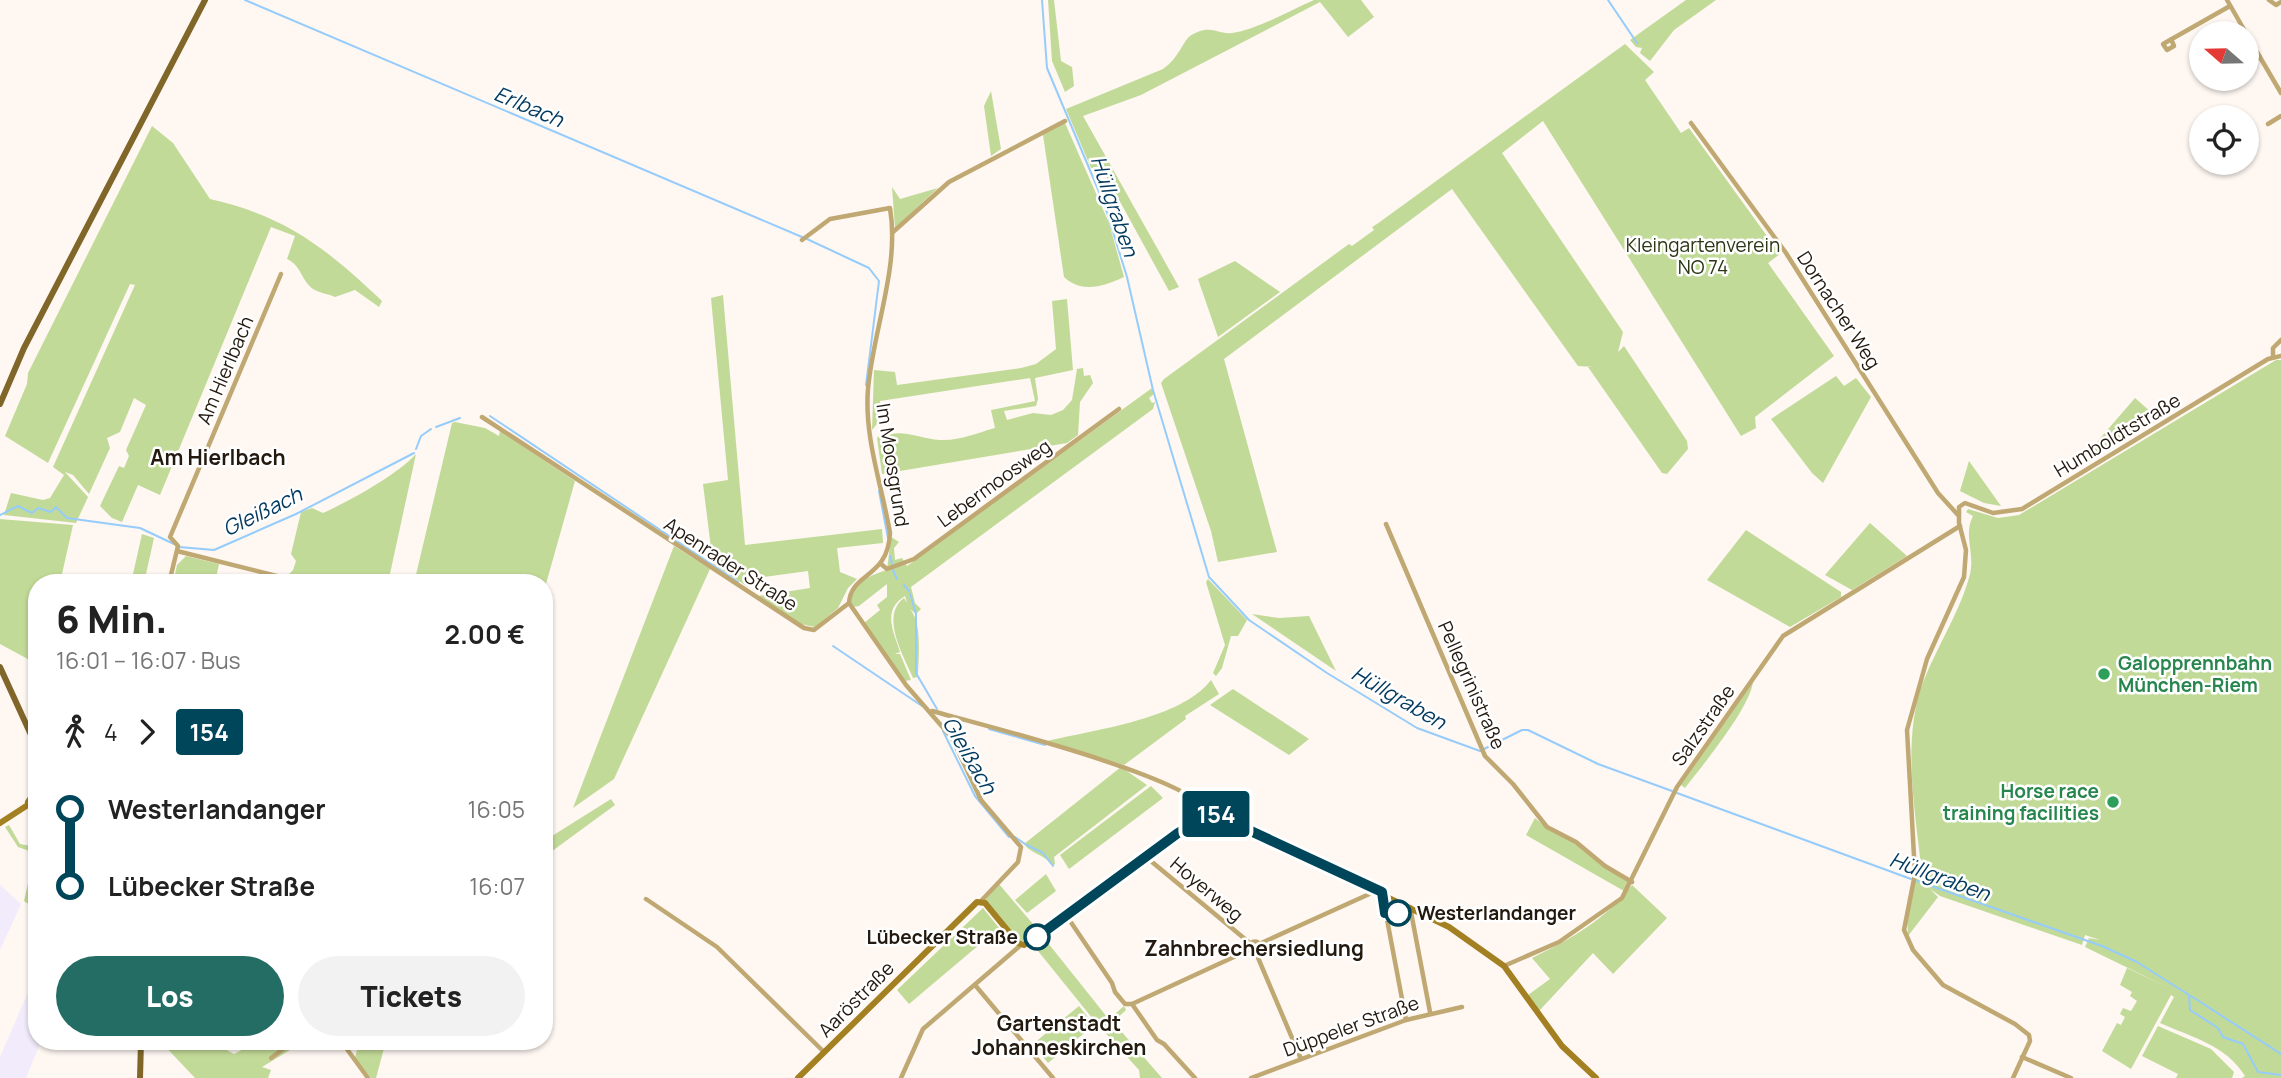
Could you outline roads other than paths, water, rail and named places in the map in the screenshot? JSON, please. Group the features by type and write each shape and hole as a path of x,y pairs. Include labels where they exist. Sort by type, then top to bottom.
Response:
{"main road":[{"path":"0,404 24,348 205,0"},
{"path":"0,667 28,728"},
{"path":"139,1078 141,1050"}],"street":[{"path":"2269,0 2276,5 2281,2"},
{"path":"2171,40 2229,3 2239,21"},
{"path":"2260,57 2281,93"},
{"path":"2269,124 2281,116"},
{"path":"893,232 949,182 1065,121"},
{"name":"Dornacher Weg","path":"1691,123 1750,208 1786,253 1938,493 1958,515"},
{"path":"802,240 830,219 890,208 893,232"},
{"name":"Im Moosgrund","path":"881,564 889,548 890,533 870,430 868,390 893,232"},
{"name":"Am Hierlbach","path":"178,548 170,537 281,274"},
{"path":"2273,357 2273,348 2281,340"},
{"name":"Humboldtstraße","path":"1958,515 1962,504 1993,513 2022,509 2273,357 2281,356"},
{"name":"Lebermoosweg","path":"881,564 894,568 915,559 1119,409"},
{"name":"Apenrader Straße","path":"482,417 804,628 814,630 849,603"},
{"path":"1958,515 1966,550 1964,577 1927,659 1907,730 1914,876 1904,923 1905,937 1943,985 2015,1024 2029,1035 2013,1078"},
{"name":"Pellegrinistraße","path":"1386,524 1483,752 1547,827 1576,842 1605,866 1632,882"},
{"name":"Salzstraße","path":"1504,966 1559,943 1622,898 1676,788 1783,636 1960,526"},
{"path":"171,574 178,548 272,574"},
{"path":"881,564 855,587 849,603 906,685 931,710 1124,768 1199,803 1208,813 1221,815 1449,927 1504,966 1562,1046 1596,1078"},
{"name":"Aaröstraße","path":"798,1078 981,901 1016,865 1022,853 981,800 956,744 931,710"},
{"path":"23,808 28,801"},
{"path":"0,824 28,806"},
{"path":"0,824 28,807"},
{"path":"901,1078 923,1029 1021,945 1028,943 1208,813"},
{"name":"Hoyerweg","path":"1146,857 1256,953"},
{"path":"1380,891 1406,1020"},
{"path":"1066,915 1112,983 1115,992 1125,1004 1132,1004 1250,947 1380,891"},
{"path":"646,899 717,947 824,1052"},
{"path":"981,901 1021,945"},
{"path":"1385,913 1409,908"},
{"path":"1409,908 1430,1012"},
{"path":"1259,944 1260,949 1256,953 1301,1059"},
{"path":"975,985 1054,1078"},
{"path":"1132,1004 1157,1041 1164,1044 1195,1078"},
{"name":"Düppeler Straße","path":"1251,1078 1406,1020 1430,1012 1462,1007"},
{"path":"271,1058 282,1050"},
{"path":"348,1050 368,1078"},
{"path":"2022,1057 2071,1078"}],"waterway":[{"name":"Erlbach","path":"245,0 802,237"},
{"name":"Hüllgraben","path":"1042,0 1047,68 1105,206 1127,277 1153,390 1209,577 1249,620 1327,673 1417,728 1480,751 1522,730 1528,730 1598,764 1672,791"},
{"path":"1608,0 1637,43"},
{"name":"Erlbach","path":"807,239 869,268 879,281 866,385"},
{"name":"Gleißach","path":"490,416 738,582"},
{"name":"Gleißach","path":"436,427 460,418"},
{"name":"Gleißach","path":"416,449 421,436 431,429"},
{"name":"Gleißach","path":"179,547 214,550 296,514 414,453"},
{"path":"879,491 888,538"},
{"name":"Gleißach","path":"0,515 18,506 32,513 38,508 51,512 56,507 67,518 140,528 174,544"},
{"path":"890,556 892,564"},
{"path":"893,570 897,579"},
{"path":"904,585 909,591"},
{"path":"910,594 916,614 916,673 937,709"},
{"name":"Gleißach","path":"833,646 922,706"},
{"path":"989,729 1045,745"},
{"name":"Gleißach","path":"943,731 975,796 1009,837"},
{"name":"Hüllgraben","path":"1677,793 1911,879"},
{"name":"Gleißach","path":"1015,837 1025,844"},
{"name":"Gleißach","path":"1027,845 1043,853 1053,866"},
{"name":"Hüllgraben","path":"1917,881 2102,946 2137,962 2189,995 2190,1010 2218,1028 2223,1037 2243,1044 2258,1072 2281,1075"},
{"path":"2191,996 2281,1054"}],"place":[{"name":"Galopprennbahn München-Riem","path":"2104,674"},
{"name":"Horse race training facilities","path":"2113,802"},
{"name":"Westerlandanger","path":"1398,913"},
{"name":"Lübecker Straße","path":"1037,937"}],"district":[{"name":"Am Hierlbach","path":"218,457"},
{"name":"Zahnbrechersiedlung","path":"1254,948"},
{"name":"Gartenstadt Johanneskirchen","path":"1059,1035"}],"park label":[{"name":"Kleingartenverein NO 74","path":"1703,256"}]}
